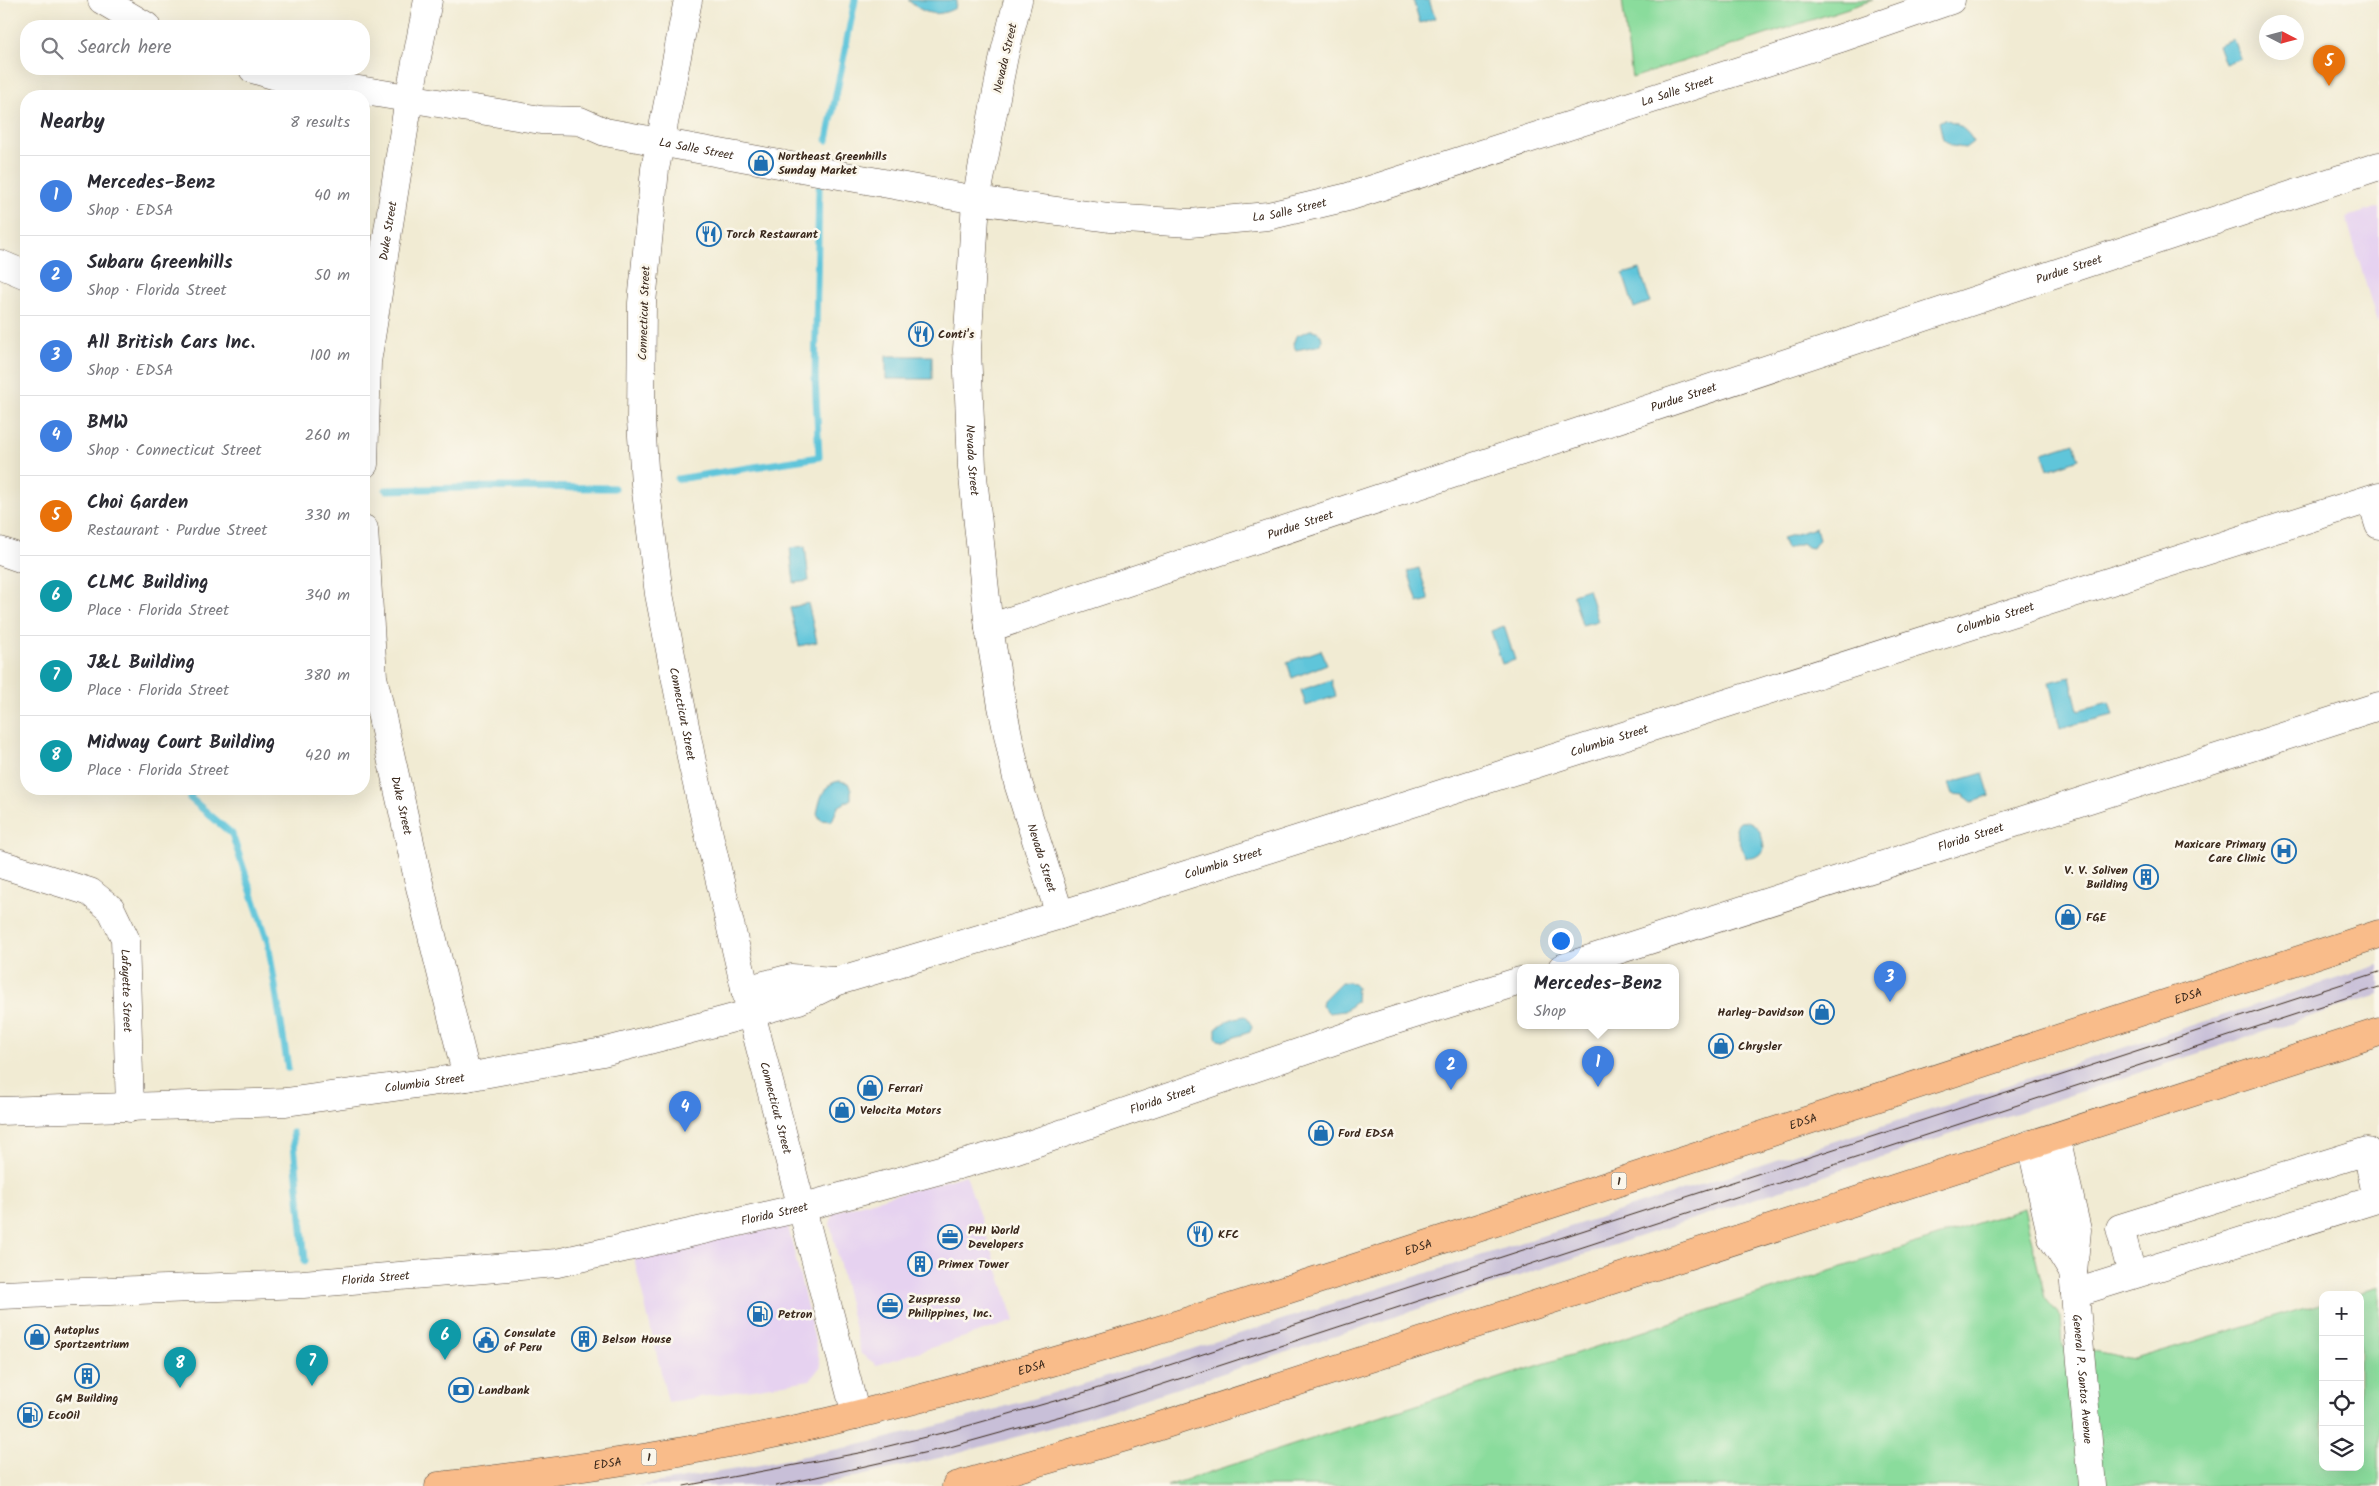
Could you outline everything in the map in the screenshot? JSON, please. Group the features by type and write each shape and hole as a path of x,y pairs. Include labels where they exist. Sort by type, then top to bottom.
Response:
{"highway":[{"name":"EDSA","path":"439,1486 532,1475 655,1456 856,1415 1076,1356 1283,1291 2379,934"},
{"path":"956,1486 1129,1436 2379,1032"}],"street":[{"path":"102,0 136,20"},
{"name":"Duke Street","path":"370,332 409,99 428,0"},
{"name":"Connecticut Street","path":"688,0 659,143 642,303 641,420 645,484 659,594 693,767 748,1002 800,1208 856,1415"},
{"name":"Nevada Street","path":"1018,0 1004,56 976,200 967,350 972,467 989,628 1018,783 1060,915"},
{"name":"La Salle Street","path":"370,92 541,120 580,121 605,132 659,143 976,200 1109,218 1190,223 1268,216 1367,191 1832,41 1950,0"},
{"name":"La Salle Street","path":"274,75 356,90"},
{"name":"Purdue Street","path":"989,628 2379,166"},
{"path":"0,264 20,272"},
{"path":"2375,498 2379,525"},
{"name":"Columbia Street","path":"0,1111 286,1102 468,1077 603,1052 748,1002 799,1000 838,981 1060,915 2375,498"},
{"path":"0,551 20,558"},
{"name":"Duke Street","path":"370,684 468,1077"},
{"name":"Florida Street","path":"1574,964 2379,706"},
{"name":"Lafayette Street","path":"0,864 90,892 111,909 125,938 130,1108"},
{"name":"Florida Street","path":"0,1295 303,1284 557,1263 800,1208 1014,1150 1380,1025 1517,982"},
{"name":"General P. Santos Avenue","path":"2043,1140 2052,1238 2074,1283 2092,1486"},
{"path":"2074,1283 2132,1275 2377,1199 2367,1151 2120,1228 2132,1275"}],"shaded area":[{"path":"2379,207 2379,322 2377,322 2346,217"},
{"path":"2379,965 2379,994 1092,1416 952,1455 816,1486 637,1486 754,1466 863,1444 944,1424 1084,1384"},
{"name":"Primex Tower","path":"966,1175 1015,1321 877,1365 861,1354 830,1224 833,1212"},
{"path":"788,1226 821,1366 810,1380 668,1402 633,1254"}],"green space":[{"path":"1622,0 1873,0 1632,78"},
{"path":"2024,1208 2045,1298 2061,1317 2063,1345 2134,1359 2319,1304 2319,1471 2364,1471 2364,1291 2379,1287 2379,1486 1167,1486"}],"water":[{"path":"908,0 957,0 955,8 936,14 919,9"},
{"path":"1413,0 1429,0 1435,18 1420,23"},
{"path":"2233,39 2240,58 2225,64 2218,45"},
{"path":"1944,119 1962,127 1972,138 1973,142 1965,148 1952,146 1943,139 1939,122"},
{"path":"1640,269 1650,302 1634,308 1623,274"},
{"path":"1310,330 1320,334 1322,338 1321,345 1296,350 1293,344 1296,336"},
{"path":"886,356 932,356 932,379 886,379"},
{"path":"2074,443 2079,459 2048,470 2043,453"},
{"path":"1816,528 1819,539 1813,548 1807,547 1802,543 1786,549 1782,538"},
{"path":"805,546 809,581 794,583 790,548"},
{"path":"1419,568 1429,600 1418,603 1408,571"},
{"path":"1588,589 1598,621 1582,625 1573,594"},
{"path":"808,603 817,642 799,646 790,608"},
{"path":"1504,626 1515,660 1502,664 1491,631"},
{"path":"1321,650 1327,664 1292,678 1287,662"},
{"path":"2070,677 2078,710 2109,702 2113,715 2060,728 2049,682"},
{"path":"1331,680 1336,696 1306,706 1301,690"},
{"path":"1983,773 1990,796 1972,802 1963,795 1953,794 1949,783"},
{"path":"834,782 848,783 851,790 851,799 838,807 832,821 821,820 817,814 823,793"},
{"path":"1747,821 1758,828 1762,836 1764,849 1753,858 1745,857 1736,830 1740,822"},
{"path":"1341,982 1354,983 1357,986 1356,1002 1344,1011 1329,1013 1322,1006 1323,1000"},
{"path":"1246,1016 1252,1026 1250,1032 1223,1041 1218,1040 1216,1029 1219,1026 1238,1017"}],"waterway":[{"path":"827,140 855,0"},
{"path":"678,479 819,457 815,376 819,189"},
{"path":"386,490 497,487 614,488"},
{"path":"191,795 190,798 232,834 268,942 288,1068"},
{"path":"293,1133 305,1261"}],"tram line":[{"path":"684,1486 864,1452 946,1432 1086,1392 2379,972"},
{"path":"776,1486 950,1447 1090,1408 2379,987"}],"place":[{"name":"Choi Garden","path":"2329,86"},
{"name":"Northeast Greenhills Sunday Market","path":"761,163"},
{"name":"Torch Restaurant","path":"709,234"},
{"name":"Conti's","path":"921,334"},
{"name":"Maxicare Primary Care Clinic","path":"2284,851"},
{"name":"V. V. Soliven Building","path":"2146,877"},
{"name":"FGE","path":"2068,917"},
{"name":"All British Cars Inc.","path":"1890,1002"},
{"name":"Harley-Davidson","path":"1822,1012"},
{"name":"Chrysler","path":"1721,1046"},
{"name":"Mercedes-Benz","path":"1598,1087"},
{"name":"Ferrari","path":"870,1088"},
{"name":"Subaru Greenhills","path":"1451,1090"},
{"name":"Velocita Motors","path":"842,1110"},
{"name":"BMW","path":"685,1132"},
{"name":"Ford EDSA","path":"1321,1133"},
{"name":"KFC","path":"1200,1234"},
{"name":"PH1 World Developers","path":"950,1237"},
{"name":"Primex Tower","path":"920,1264"},
{"name":"Zuspresso Philippines, Inc.","path":"890,1306"},
{"name":"Petron","path":"760,1314"},
{"name":"Autoplus Sportzentrium","path":"37,1337"},
{"name":"Belson House","path":"584,1339"},
{"name":"Consulate of Peru","path":"486,1340"},
{"name":"CLMC Building","path":"445,1360"},
{"name":"GM Building","path":"87,1376"},
{"name":"J&L Building","path":"312,1386"},
{"name":"Midway Court Building","path":"180,1388"},
{"name":"Landbank","path":"461,1390"},
{"name":"EcoOil","path":"30,1415"}]}
